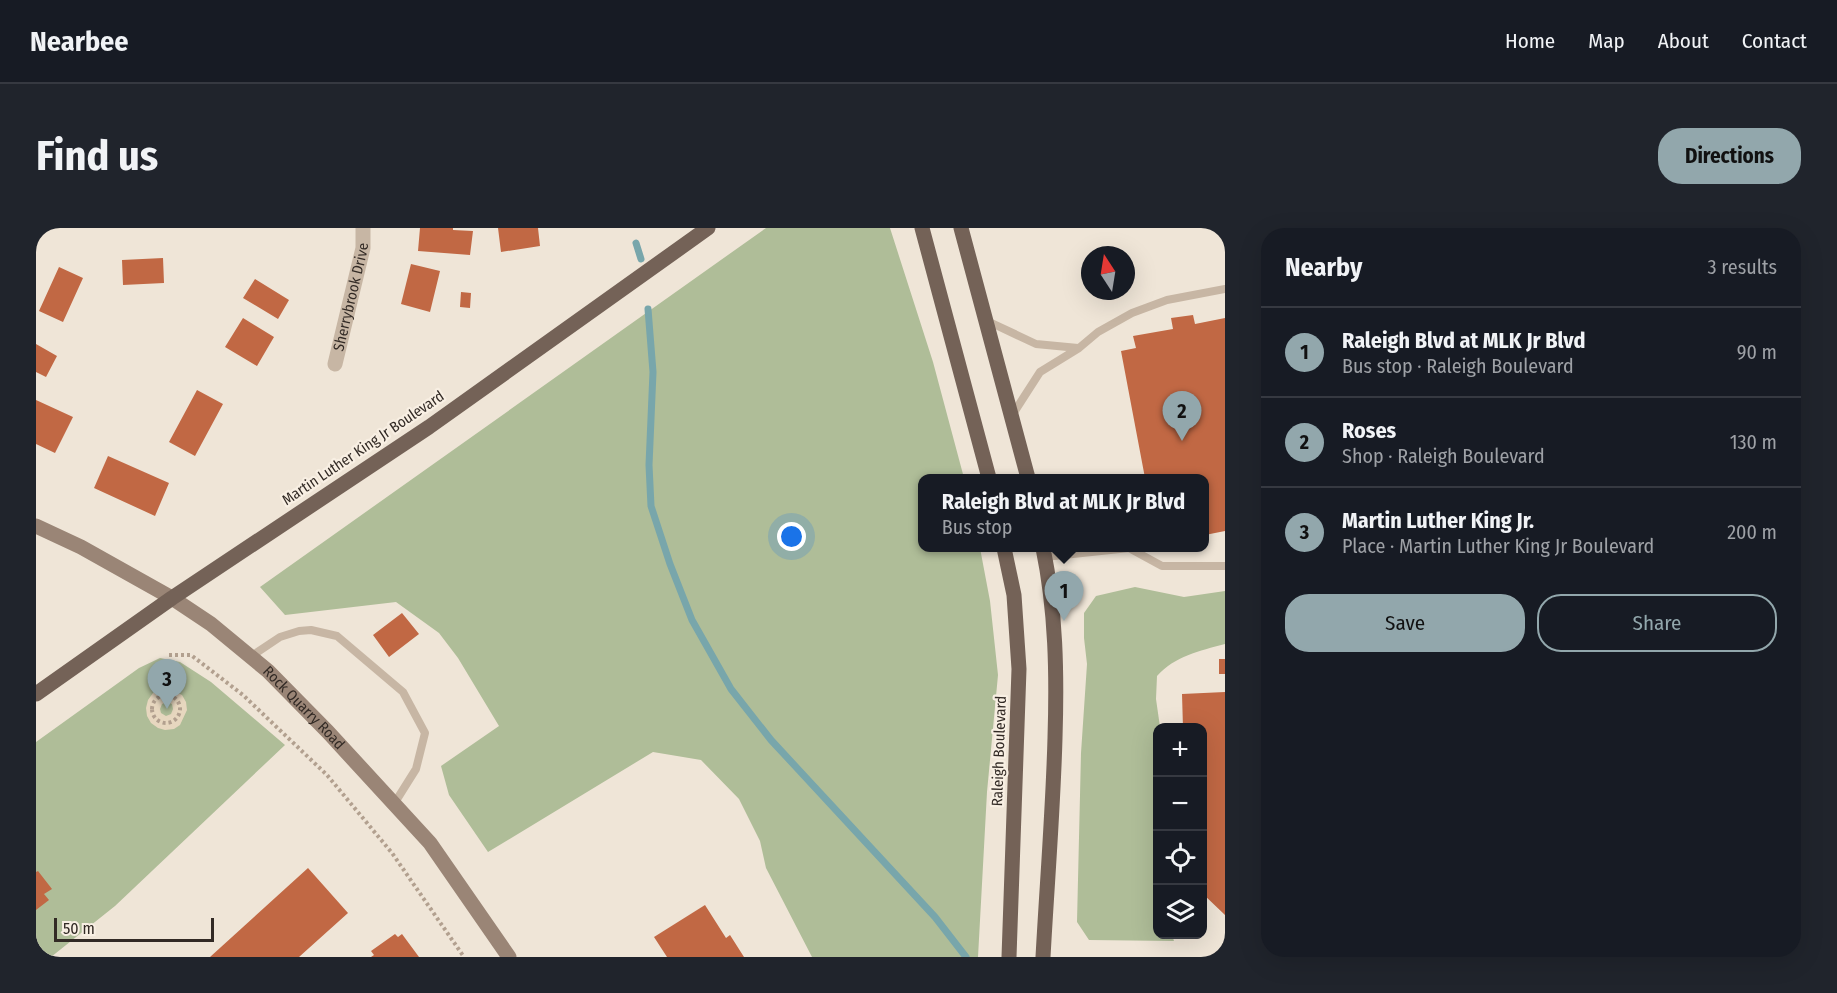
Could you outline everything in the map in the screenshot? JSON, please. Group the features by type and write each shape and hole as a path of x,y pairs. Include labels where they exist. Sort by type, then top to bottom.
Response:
{"main road":[{"name":"Martin Luther King Jr Boulevard","path":"36,694 172,598 429,427 708,228"},
{"path":"922,228 988,474"},
{"path":"961,228 1027,474"},
{"name":"Rock Quarry Road","path":"36,526 81,547 172,598 212,624 268,671 328,732 430,843 508,957"},
{"name":"Raleigh Boulevard","path":"1005,552 1014,595 1019,669 1009,957"},
{"path":"1043,957 1054,778 1057,669 1051,591 1044,552"}],"street":[{"name":"Sherrybrook Drive","path":"335,364 363,248 363,228"}],"lane":[{"path":"1011,418 1040,372 1079,348 1098,332 1132,313 1167,300 1225,289"},
{"path":"985,320 1036,344 1079,348"},
{"path":"1136,552 1162,566 1225,566"},
{"path":"250,657 280,637 311,630 337,636 403,692 425,733 416,769 394,804"}],"path":[{"path":"169,656 191,655 243,695 327,775 392,853 464,957"},
{"path":"167,695 177,700 180,710 176,719 166,723 156,718 153,708 157,699 167,695"}],"green space":[{"path":"766,228 890,228 933,362 963,474 918,474 918,552 981,552 990,601 998,675 987,792 978,957 812,957 766,868 760,841 739,799 701,760 653,752 488,852 449,795 441,766 499,726 458,658 439,633 396,602 285,615 260,587"},
{"path":"1135,587 1184,597 1225,591 1225,644 1180,659 1157,676 1156,699 1159,723 1153,723 1153,939 1173,939 1174,941 1089,940 1077,922 1081,753 1087,664 1084,613 1096,596"},
{"path":"160,658 180,662 211,682 285,745 115,906 51,957 36,957 36,742 139,668"}],"shaded area":[{"path":"168,688 182,695 187,710 180,725 174,729 165,730 151,723 146,708 153,693","holes":["167,702 172,704 171,714 166,716 161,713 162,704"]}],"building":[{"path":"420,228 453,228 453,230 473,231 470,255 418,251"},
{"path":"498,228 538,228 540,246 501,252"},
{"path":"163,258 164,283 123,285 122,260"},
{"path":"411,264 440,271 430,312 401,304"},
{"path":"59,267 83,278 63,322 39,311"},
{"path":"255,279 289,300 278,319 243,298"},
{"path":"461,292 471,293 470,308 460,307"},
{"path":"1193,315 1195,324 1225,318 1225,531 1209,534 1209,474 1144,474 1121,351 1136,348 1133,336 1173,329 1171,318"},
{"path":"243,318 274,337 257,366 225,347"},
{"path":"36,344 57,356 46,377 36,372"},
{"path":"197,390 223,404 195,456 169,442"},
{"path":"36,400 73,417 55,453 36,444"},
{"path":"108,456 169,483 155,516 94,488"},
{"path":"402,613 419,634 389,657 373,635"},
{"path":"1219,659 1225,659 1225,674 1219,674"},
{"path":"1225,692 1225,915 1207,898 1207,723 1183,723 1182,694"},
{"path":"308,868 348,913 299,957 210,957"},
{"path":"38,871 52,889 44,894 49,900 36,910 36,872"},
{"path":"705,905 726,938 730,935 744,957 667,957 654,937"},
{"path":"395,934 398,937 402,934 419,957 371,957 374,955 371,951"}],"waterway":[{"path":"636,243 641,259"},
{"path":"648,309 653,372 649,465 651,506 692,620 731,689 771,740 935,917 966,957"}],"place":[{"name":"Roses","path":"1182,441"},
{"name":"Raleigh Blvd at MLK Jr Blvd","path":"1064,621"},
{"name":"Martin Luther King Jr.","path":"167,709"}]}
